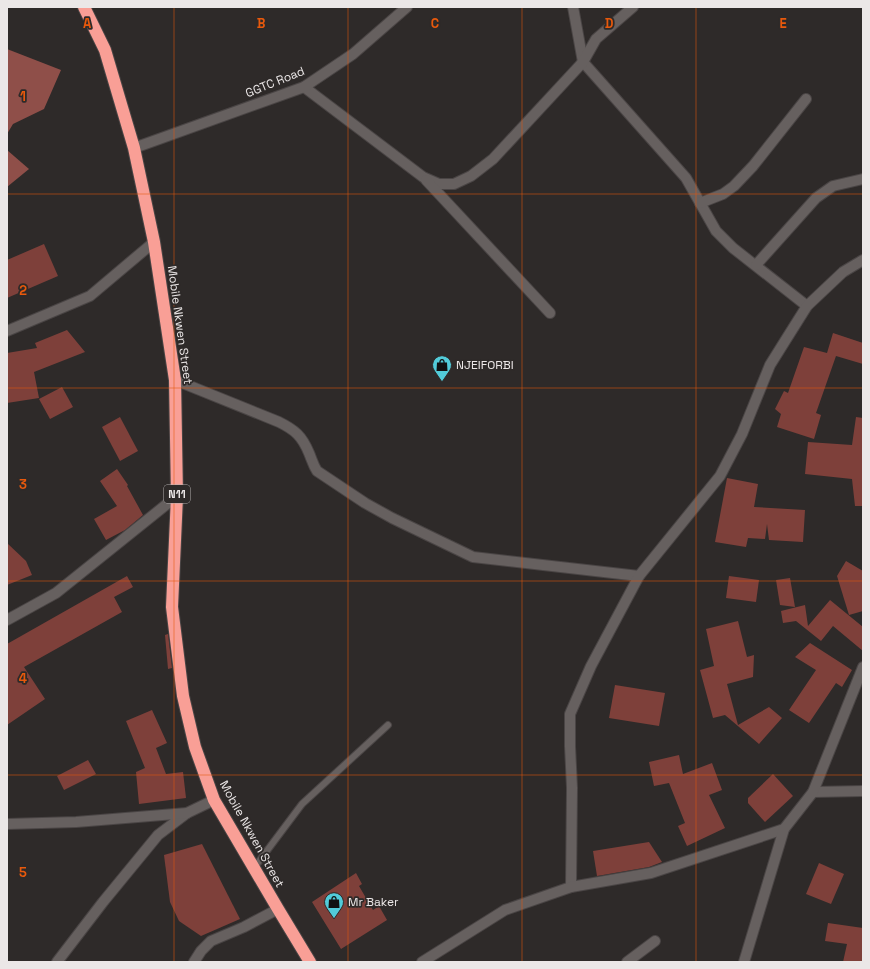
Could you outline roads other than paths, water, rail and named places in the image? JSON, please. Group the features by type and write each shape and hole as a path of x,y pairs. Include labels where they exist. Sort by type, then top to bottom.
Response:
{"highway":[{"name":"Mobile Nkwen Street","path":"84,7 106,50 134,148 154,242 175,380 177,496 172,607 183,696 195,747 214,800 310,962"}],"street":[{"name":"GGTC Road","path":"134,148 304,87 352,54 407,7"},
{"path":"573,7 583,62 686,178 716,231 734,248 807,306"},
{"path":"423,177 439,184 454,184 471,176 493,159 583,62 596,39 633,7"},
{"path":"304,87 423,177 550,313"},
{"path":"700,203 723,194 734,186 753,166 806,99"},
{"path":"756,265 816,198 834,186 863,179"},
{"path":"7,331 90,296 154,242"},
{"path":"571,887 572,788 570,714 591,666 639,576 720,476 742,434 770,365 807,306 843,272 863,260"},
{"path":"175,380 293,429 301,438 317,471 365,503 392,518 473,557 639,576"},
{"path":"7,620 56,593 177,496"},
{"path":"744,962 784,829 813,792 863,667"},
{"path":"813,792 863,791"},
{"path":"57,962 158,835 187,813 214,800"},
{"path":"7,824 76,822 187,813"},
{"path":"422,962 505,910 571,887 651,873 784,829"},
{"path":"194,962 201,951 211,942 278,909"},
{"path":"627,962 655,941"}],"lane":[{"path":"254,868 302,804 388,725"}],"place":[{"name":"NJEIFORBI","path":"442,382"},
{"name":"Mr Baker","path":"334,919"}]}
